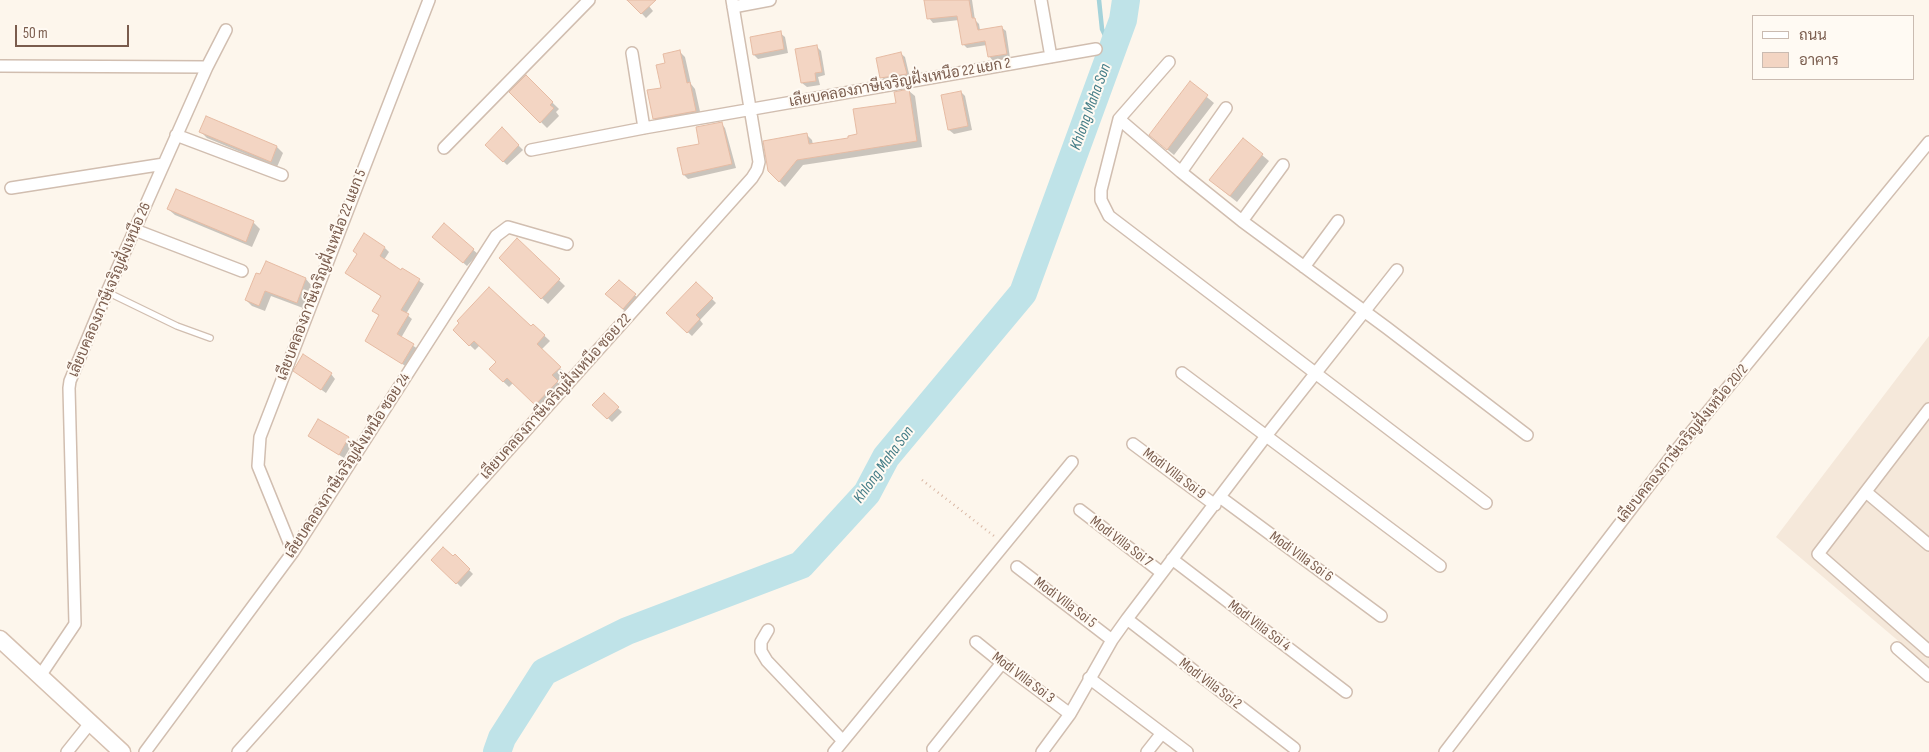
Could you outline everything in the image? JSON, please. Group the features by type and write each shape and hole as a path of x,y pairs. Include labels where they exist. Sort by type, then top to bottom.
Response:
{"main road":[{"path":"0,639 122,752"}],"street":[{"name":"เลียบคลองภาษีเจริญฝั่งเหนือ 22 แยก 5","path":"293,552 258,466 260,437 429,0"},
{"path":"444,148 589,0"},
{"path":"733,3 770,0"},
{"path":"1042,0 1051,57"},
{"name":"เลียบคลองภาษีเจริญฝั่งเหนือ ซอย 22","path":"238,752 752,178 759,162 733,3"},
{"name":"เลียบคลองภาษีเจริญฝั่งเหนือ 26","path":"40,676 75,624 69,388 73,373 176,135 226,30"},
{"name":"เลียบคลองภาษีเจริญฝั่งเหนือ 22 แยก 2","path":"531,150 644,128 1096,49"},
{"path":"632,53 644,128"},
{"path":"1169,62 1119,119 1101,190 1101,200 1109,216 1486,503"},
{"path":"0,66 207,67"},
{"path":"1181,172 1226,108"},
{"path":"1119,119 1242,221 1527,435"},
{"path":"176,135 282,175"},
{"name":"เลียบคลองภาษีเจริญฝั่งเหนือ 20/2","path":"1445,752 1674,453 1929,142"},
{"path":"11,188 164,164"},
{"path":"1242,221 1283,165"},
{"path":"1304,267 1338,221"},
{"name":"เลียบคลองภาษีเจริญฝั่งเหนือ ซอย 24","path":"145,752 293,552 496,236 508,227 567,244"},
{"path":"135,230 242,271"},
{"path":"1042,752 1070,714 1089,678 1127,619 1266,436 1397,270"},
{"path":"1182,373 1440,566"},
{"path":"1928,413 1818,554 1929,651"},
{"name":"Modi Villa Soi 9","path":"1133,444 1218,501"},
{"path":"834,752 1072,462"},
{"path":"1866,492 1929,545"},
{"name":"Modi Villa Soi 6","path":"1218,501 1381,616"},
{"name":"Modi Villa Soi 7","path":"1080,510 1162,573"},
{"name":"Modi Villa Soi 4","path":"1172,559 1346,692"},
{"name":"Modi Villa Soi 5","path":"1017,567 1112,640"},
{"name":"Modi Villa Soi 2","path":"1127,619 1294,748"},
{"path":"768,630 761,642 761,651 767,661 843,741"},
{"name":"Modi Villa Soi 3","path":"976,642 1002,664 1070,714"},
{"path":"1897,648 1929,676"},
{"path":"933,749 1002,664"},
{"path":"1089,678 1188,752"},
{"path":"67,752 91,722"},
{"path":"1147,752 1162,733"}],"lane":[{"path":"107,292 177,326 210,338"}],"path":[{"path":"922,480 1004,545"}],"shaded area":[{"path":"1929,336 1929,667 1776,537"}],"building":[{"path":"627,0 656,0 641,14"},
{"path":"924,0 969,0 972,18 975,18 978,30 1002,26 1007,54 988,57 985,41 962,45 957,16 927,19"},
{"path":"781,31 784,49 753,55 750,37"},
{"path":"817,45 822,72 815,73 816,81 801,83 795,49"},
{"path":"680,50 687,83 690,82 696,111 653,119 647,90 661,88 656,65 665,63 663,54"},
{"path":"901,52 907,74 880,78 876,58"},
{"path":"526,75 553,102 550,105 554,108 540,123 509,92"},
{"path":"1190,81 1208,95 1167,150 1149,135"},
{"path":"909,89 917,141 797,160 779,182 768,171 763,141 807,133 809,144 848,138 848,136 857,134 853,109 896,103 894,92"},
{"path":"961,91 968,126 948,130 941,95"},
{"path":"206,116 277,146 271,162 199,132"},
{"path":"722,122 732,164 683,175 677,148 699,144 696,127"},
{"path":"502,127 519,145 503,162 485,145"},
{"path":"1243,138 1263,154 1230,196 1209,180"},
{"path":"176,189 254,221 246,242 167,209"},
{"path":"444,223 474,249 463,263 432,237"},
{"path":"364,233 385,247 380,256 401,270 402,268 420,279 401,310 409,314 397,334 414,344 402,364 365,341 379,315 372,311 381,296 345,273 357,254 353,251"},
{"path":"517,238 560,279 541,299 499,258"},
{"path":"266,261 306,278 297,303 265,291 259,306 245,300 256,273 260,274"},
{"path":"619,280 636,294 623,309 605,294"},
{"path":"696,282 713,298 696,315 700,319 687,333 666,313"},
{"path":"489,287 531,326 533,324 545,335 537,344 561,367 552,375 558,381 535,405 507,378 503,382 489,369 496,362 474,341 469,346 453,330 459,323 457,321"},
{"path":"303,354 332,373 321,390 293,371"},
{"path":"604,393 619,407 607,419 592,405"},
{"path":"318,419 349,437 339,455 308,436"},
{"path":"443,547 453,556 455,554 470,569 456,584 431,560"}],"waterway":[{"path":"1099,0 1102,29 1112,50"},
{"name":"Khlong Maha Son","path":"497,752 502,738 544,672 627,631 801,565 867,493 886,457 1023,293 1123,20 1126,0"}]}
